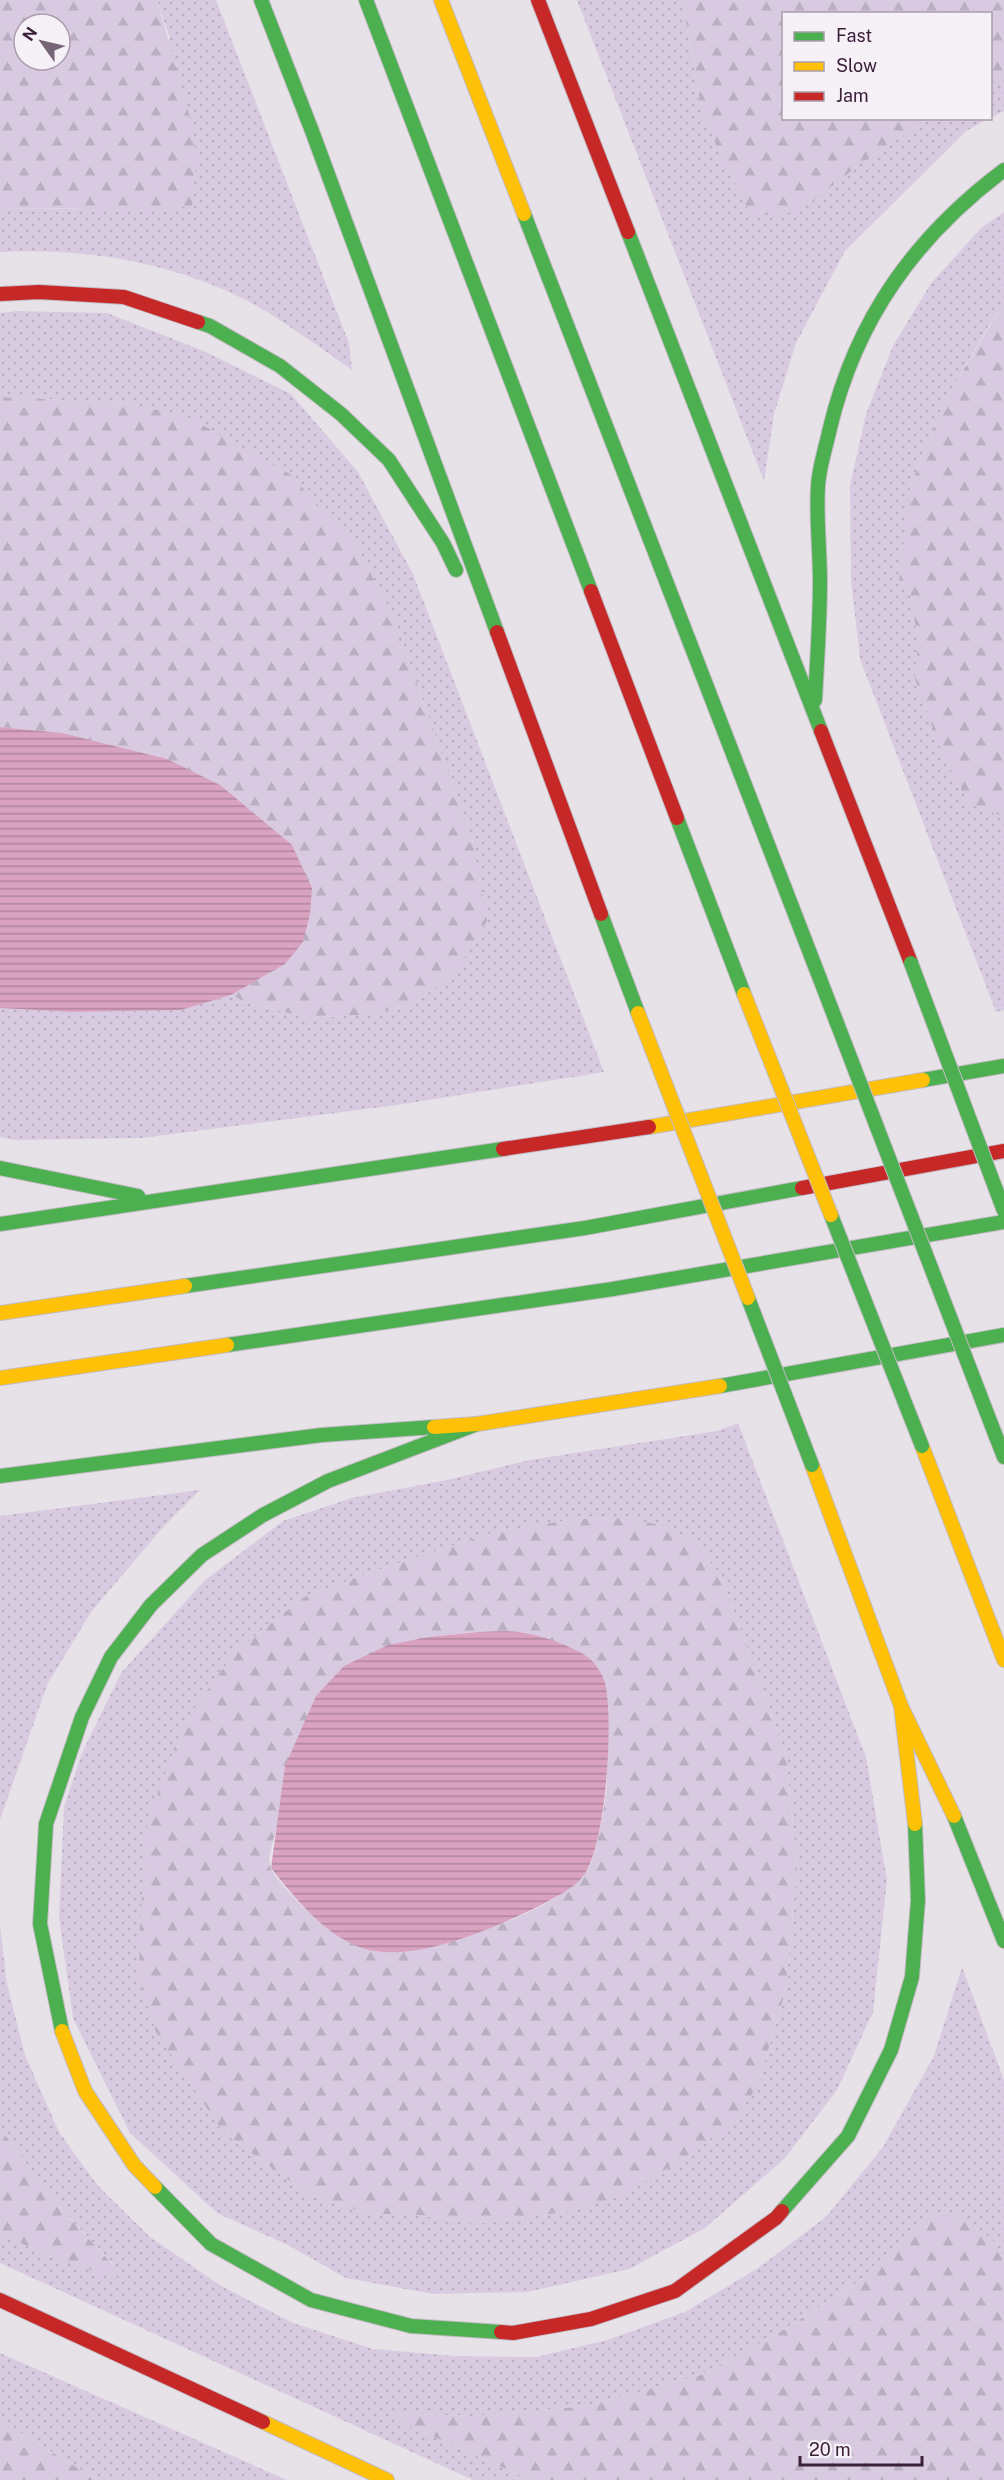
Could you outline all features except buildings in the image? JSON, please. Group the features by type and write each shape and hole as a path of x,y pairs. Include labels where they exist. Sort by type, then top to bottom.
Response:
{"highway":[{"path":"261,0 312,131 638,1013 812,1465 901,1706 963,1834 1004,1941"},
{"path":"366,0 744,994 1004,1660"},
{"path":"441,0 1004,1457"},
{"path":"538,0 911,963 1004,1211"},
{"path":"814,714 820,583 818,485 832,410 853,352 891,285 944,219 985,183 1004,170"},
{"path":"0,294 39,292 124,297 210,326 280,366 341,414 389,460 443,543 523,703"},
{"path":"0,1224 614,1133 1004,1066"},
{"path":"0,1313 585,1228 1004,1151"},
{"path":"0,1168 160,1201"},
{"path":"0,1378 613,1289 1004,1222"},
{"path":"0,1476 322,1435 477,1424 717,1386 1004,1335"},
{"path":"477,1424 328,1481 263,1515 202,1555 151,1605 111,1657 81,1717 46,1824 40,1924 58,2021 85,2091 134,2165 211,2244 311,2300 411,2326 513,2333 591,2319 675,2291 776,2218 848,2136 891,2050 912,1977 918,1900 917,1846 901,1706"},
{"path":"0,2300 387,2480"}],"green space":[{"path":"0,0 157,0 187,105 197,158 192,206 156,209 0,208"},
{"path":"157,0 216,0 349,343 352,370 269,313 238,296 173,271 104,256 34,251 0,252 0,208 77,209 170,39"},
{"path":"577,0 682,0 702,112 863,162 926,120 986,120 966,131 845,251 796,343 774,414 764,481"},
{"path":"682,0 1004,0 1004,75 992,81 992,12 782,12 782,120 926,120 863,162 798,212 752,216 723,161 702,112"},
{"path":"1004,75 1004,111 992,117 992,81"},
{"path":"1004,212 1004,308 991,322 944,403 910,487 910,589 918,643 915,679 969,803 1004,817 1004,1010 996,1012 860,659 851,580 850,486 866,414 893,346 932,282 982,227"},
{"path":"1004,308 1004,817 969,803 943,756 915,679 918,643 910,590 899,582 910,487 944,403 992,322"},
{"path":"17,311 107,313 206,352 291,394 358,472 413,574 604,1072 397,1105 141,1138 15,1140 0,1137 0,1008 72,1012 181,1010 231,995 245,1002 309,1018 362,1015 413,1005 458,969 473,843 394,618 358,549 125,403 0,397 0,313"},
{"path":"0,397 125,403 188,417 290,474 358,549 394,618 473,843 487,921 458,969 413,1005 362,1015 309,1018 245,1002 231,995 285,964 62,733 0,727"},
{"path":"738,1423 866,1757 887,1880 873,2012 837,2090 785,2158 705,2228 629,2269 527,2292 433,2294 346,2278 288,2245 217,2213 130,2133 73,2018 59,1917 64,1807 82,1753 121,1673 204,1581 283,1521 352,1498 447,1480 530,1460 717,1431","holes":["626,1518 665,1527 700,1545 726,1589 786,1755 797,1866 786,1989 758,2085 682,2160 618,2196 564,2212 476,2224 412,2214 368,2214 306,2193 223,2132 235,1652 304,1597 494,1532 576,1519"]},
{"path":"200,1490 164,1526 91,1612 47,1685 0,1820 0,1516"},
{"path":"626,1518 665,1526 700,1545 726,1589 786,1755 797,1866 786,1989 758,2085 734,2121 682,2160 618,2197 564,2212 476,2224 412,2214 368,2214 306,2193 223,2132 156,2032 140,1981 139,1941 147,1823 183,1724 235,1652 304,1597 494,1532 576,1519","holes":["479,1632 524,1632 577,1650 607,1769 604,1806 591,1863 579,1880 558,1897 497,1926 464,1937 403,1951 381,1952 362,1946 327,1928 296,1900 271,1869 270,1853 278,1824 429,1637"]},
{"path":"0,1926 7,1984 25,2055 59,2132 98,2186 150,2237 223,2287 293,2323 373,2349 455,2356 536,2357 607,2340 685,2312 758,2268 826,2217 883,2147 934,2056 962,1967 1004,2080 1004,2264 996,2243 929,2214 864,2278 777,2334 701,2375 587,2406 473,2416 390,2413 407,2425 531,2480 473,2480 0,2263 0,2234 54,2258 114,2265 48,2194 0,2128"},
{"path":"0,2128 48,2194 114,2266 117,2278 54,2258 0,2234"},
{"path":"929,2214 965,2217 996,2243 1004,2264 1004,2480 531,2480 407,2425 388,2413 473,2416 587,2406 701,2375 777,2334 863,2279"},
{"path":"0,2353 287,2480 97,2480 0,2420"},
{"path":"0,2420 97,2480 0,2480"}],"shaded area":[{"path":"0,727 62,733 167,759 220,785 292,845 312,888 310,914 303,942 285,964 231,995 181,1010 72,1012 0,1008"},
{"path":"479,1632 520,1632 552,1640 589,1658 602,1675 608,1700 608,1752 603,1811 592,1860 580,1880 563,1893 521,1915 477,1933 452,1942 404,1952 382,1952 362,1948 348,1942 323,1925 300,1903 271,1868 285,1766 316,1696 344,1666 388,1645 429,1637"}],"traffic: fast":[{"path":"261,0 312,131 497,632"},
{"path":"366,0 591,591"},
{"path":"815,700 820,597 818,486 841,388 873,316 893,283 943,223 1004,170"},
{"path":"524,214 820,979"},
{"path":"628,232 821,731"},
{"path":"198,322 210,326 280,366 341,414 389,460 443,543 456,570"},
{"path":"677,818 744,994"},
{"path":"601,914 638,1013"},
{"path":"911,963 1004,1211"},
{"path":"820,979 995,1434"},
{"path":"923,1080 1004,1066"},
{"path":"0,1224 503,1149"},
{"path":"0,1168 138,1196"},
{"path":"185,1286 585,1228 802,1188"},
{"path":"831,1215 922,1446"},
{"path":"227,1345 613,1289 1004,1222"},
{"path":"748,1298 812,1465"},
{"path":"720,1386 1004,1335"},
{"path":"62,2031 40,1924 46,1824 82,1717 111,1657 151,1605 202,1555 263,1515 328,1481 477,1424"},
{"path":"0,1476 322,1435 434,1427"},
{"path":"995,1434 1004,1457"},
{"path":"954,1816 1004,1941"},
{"path":"782,2211 848,2136 891,2050 912,1977 918,1900 915,1824"},
{"path":"155,2187 211,2244 311,2300 411,2326 501,2332"}],"traffic: slow":[{"path":"441,0 524,214"},
{"path":"744,994 831,1215"},
{"path":"638,1013 748,1298"},
{"path":"649,1127 923,1080"},
{"path":"0,1313 185,1286"},
{"path":"0,1378 227,1345"},
{"path":"434,1427 477,1424 720,1386"},
{"path":"922,1446 1004,1660"},
{"path":"812,1465 901,1706 954,1816"},
{"path":"901,1706 915,1824"},
{"path":"62,2031 85,2091 134,2165 155,2187"},
{"path":"263,2422 387,2480"}],"traffic: jam":[{"path":"538,0 628,232"},
{"path":"0,294 39,292 124,297 198,322"},
{"path":"591,591 677,818"},
{"path":"497,632 601,914"},
{"path":"821,731 911,963"},
{"path":"503,1149 649,1127"},
{"path":"802,1188 1004,1151"},
{"path":"501,2332 513,2333 591,2319 675,2291 776,2218 782,2211"},
{"path":"0,2300 263,2422"}]}
